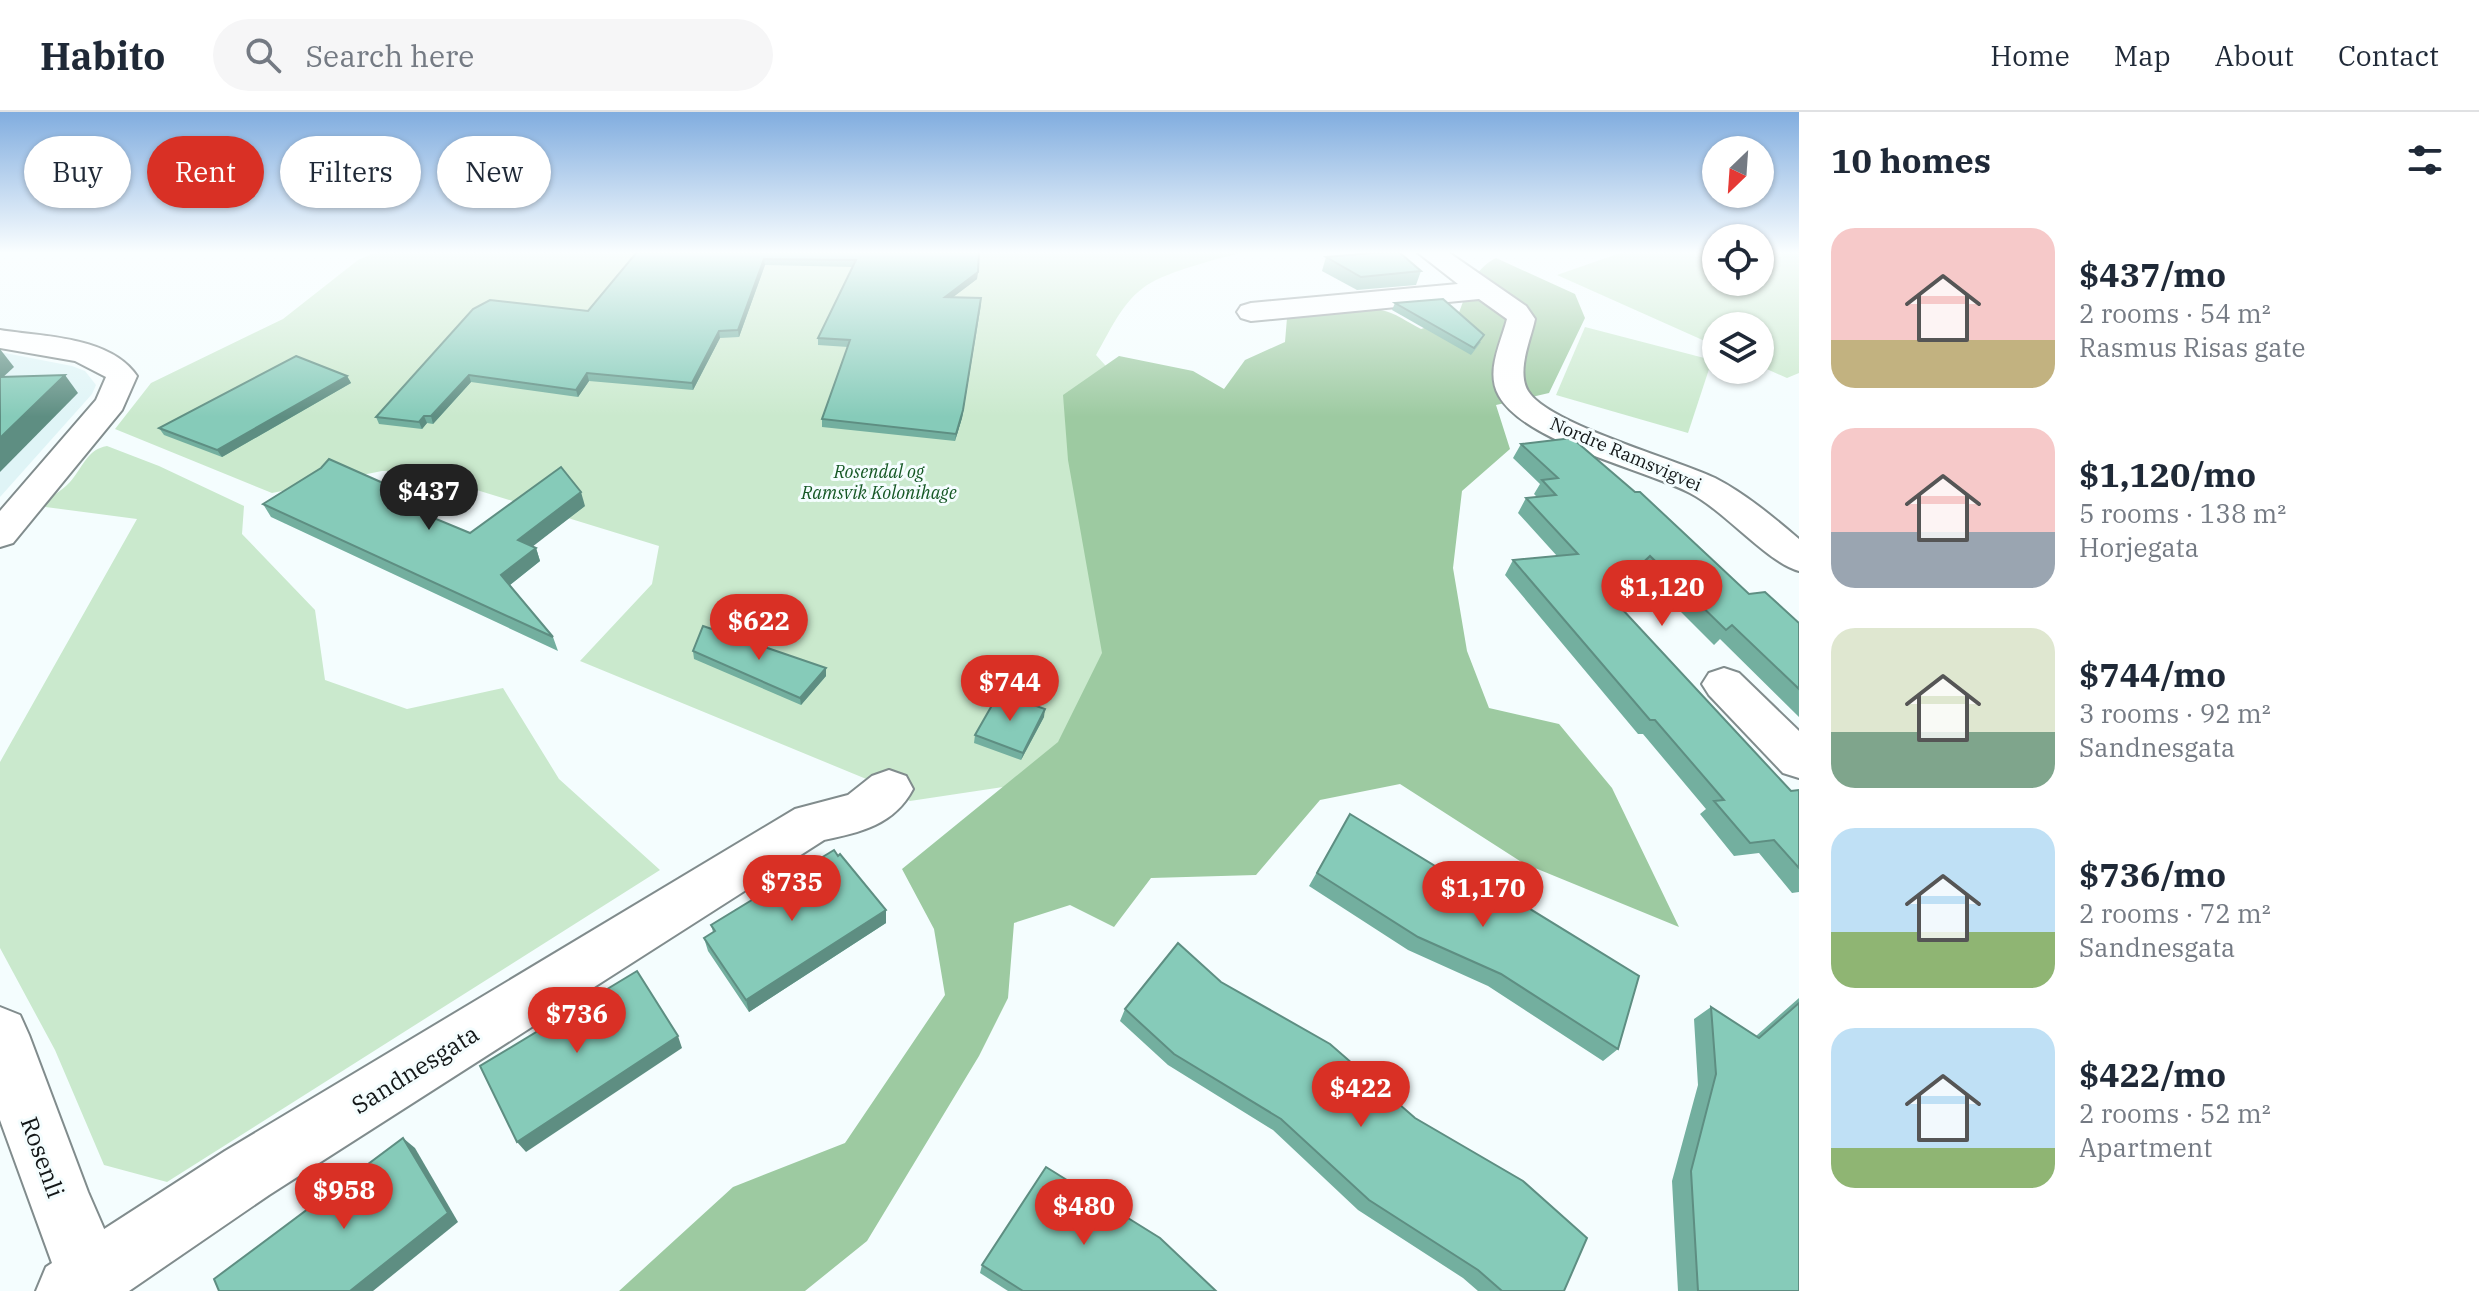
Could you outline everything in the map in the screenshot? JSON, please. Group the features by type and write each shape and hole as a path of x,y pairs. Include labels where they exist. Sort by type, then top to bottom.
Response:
{"street":[{"path":"1251,312 1304,307"},
{"name":"Nordre Ramsvigvei","path":"1506,307 1521,319 1511,355 1509,384 1523,405 1547,422 1705,487 1799,559"},
{"path":"0,339 93,357 115,366 122,376 111,403 0,535"},
{"path":"1724,684 1799,760"},
{"name":"Sandnesgata","path":"81,1284 247,1173 812,823 862,812 889,789"},
{"name":"Rosenli","path":"0,1035 59,1200 81,1284"}],"shaded area":[{"path":"0,352 72,366 85,371 96,385 92,394 0,497"}],"green space":[{"name":"Rosendal og Ramsvik Kolonihage","path":"298,307 1125,307 1096,355 1114,375 1118,661 1043,781 910,801 876,783 580,661 652,584 659,546 415,471 382,471 272,493 115,429 151,383 283,319"},
{"path":"1461,307 1580,307 1585,318 1549,393 1496,405 1510,449 1462,491 1453,568 1467,651 1489,708 1559,724 1612,788 1679,927 1523,863 1400,784 1320,800 1256,875 1151,878 1114,927 1070,905 1014,923 1008,998 979,1056 867,1241 805,1291 619,1291 733,1187 845,1143 945,995 934,929 902,869 1058,742 1102,653 1068,460 1063,395 1119,356 1193,371 1224,389 1245,360 1285,342 1287,318 1310,313 1346,308 1381,310 1421,329 1457,318"},
{"path":"1629,307 1799,307 1799,373 1787,378 1774,372 1774,312 1702,312 1702,340"},
{"path":"1585,327 1702,357 1704,384 1688,433 1556,395"},
{"path":"107,446 159,466 244,506 242,534 315,610 325,680 407,709 503,688 559,779 660,870 167,1182 104,1165 55,1050 0,948 0,762 137,519 38,506 67,485 94,451"}],"building":[{"path":"477,307 553,307 588,311 591,307 746,307 738,330 719,331 692,383 587,373 576,390 469,375 431,416 424,416 419,422 376,417"},
{"path":"833,307 980,307 963,410 956,434 822,419 850,340 818,338"},
{"path":"1402,307 1452,307 1484,335 1474,348"},
{"path":"296,356 347,376 217,450 159,428"},
{"path":"65,375 0,438 0,377"},
{"path":"1572,438 1635,492 1640,492 1749,594 1765,592 1799,623 1799,689 1732,625 1726,630 1650,556 1609,595 1791,791 1799,790 1799,868 1774,840 1750,843 1714,801 1724,800 1655,720 1650,720 1513,560 1578,554 1526,498 1556,495 1542,480 1558,478 1521,444"},
{"path":"329,459 401,491 388,499 470,533 561,467 581,492 518,540 536,548 501,575 553,637 263,504 321,468"},
{"path":"703,626 826,668 800,698 693,651"},
{"path":"999,693 1045,709 1023,753 975,735"},
{"path":"1350,814 1445,872 1522,904 1639,976 1618,1049 1501,974 1418,937 1317,873"},
{"path":"834,850 886,910 746,1000 704,938 715,931 711,925"},
{"path":"1178,943 1221,982 1330,1044 1415,1118 1523,1181 1587,1238 1564,1291 1502,1291 1478,1270 1369,1200 1281,1119 1174,1054 1125,1009"},
{"path":"637,971 678,1036 517,1142 480,1066"},
{"path":"1799,1003 1799,1291 1698,1291 1691,1171 1716,1074 1711,1007 1759,1038"},
{"path":"403,1138 448,1213 350,1291 219,1291 214,1279"},
{"path":"1046,1167 1160,1238 1216,1291 1023,1291 982,1265"}]}
